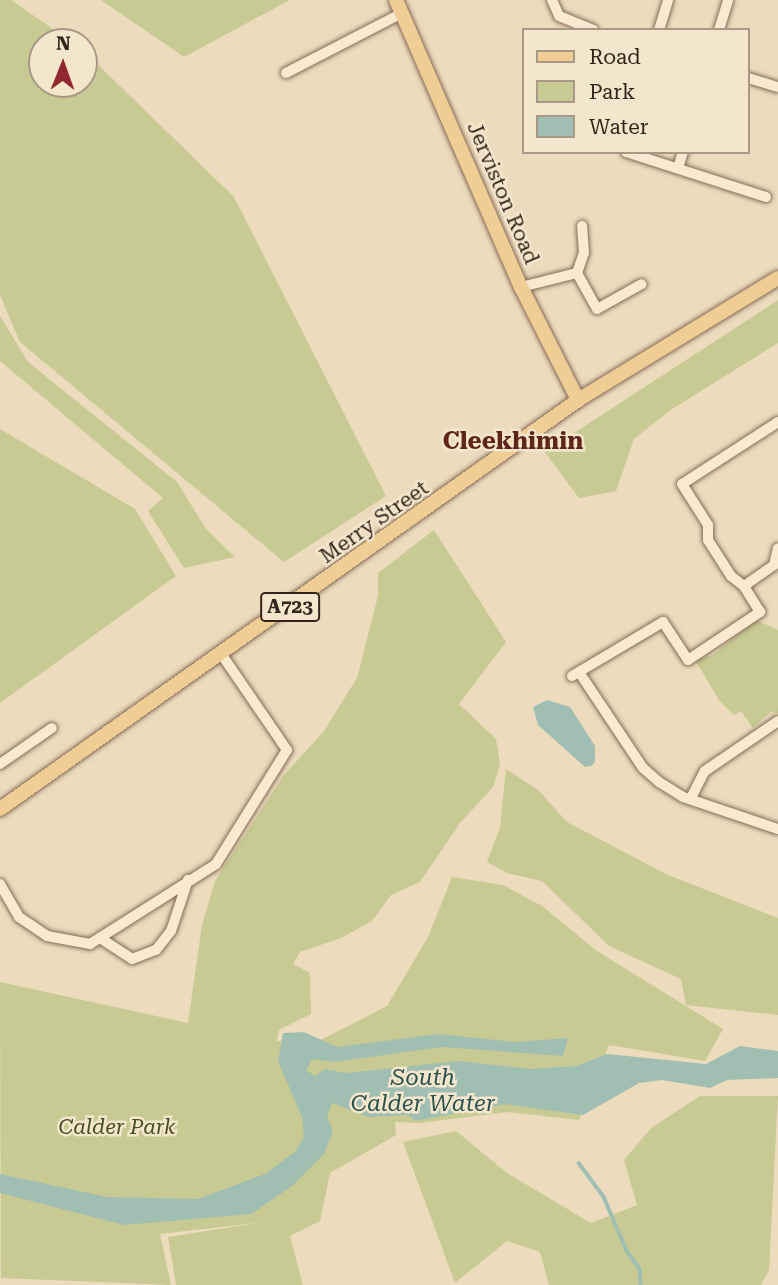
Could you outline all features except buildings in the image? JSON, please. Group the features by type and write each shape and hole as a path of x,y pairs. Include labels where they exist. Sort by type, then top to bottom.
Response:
{"main road":[{"name":"Jerviston Road","path":"399,7 521,287 578,400"},
{"name":"Merry Street","path":"1,806 222,655 578,400 778,278"}],"street":[{"path":"552,0 559,16 588,28"},
{"path":"660,28 668,0"},
{"path":"720,28 728,0"},
{"path":"286,74 399,7"},
{"path":"750,79 778,87"},
{"path":"632,154 766,197"},
{"path":"678,168 682,154"},
{"path":"582,226 584,253 577,272 597,309 642,284"},
{"path":"521,287 577,272"},
{"path":"778,422 682,484 708,525 708,540 731,576 744,586 760,612 688,660 663,622 575,674 643,768 675,793 692,796 778,829"},
{"path":"744,586 774,565 778,548"},
{"path":"0,884 19,916 47,936 82,944 100,938 216,864 287,750 222,655"},
{"path":"692,796 705,771 778,721"},
{"path":"0,764 52,728"},
{"path":"100,938 131,959 156,950 171,931 188,880"}],"green space":[{"path":"0,0 11,0 52,28 28,28 28,98 98,98 98,65 234,197 386,496 284,562 20,342 0,295"},
{"path":"101,0 290,0 184,57"},
{"path":"778,300 778,343 669,411 634,439 616,491 579,498 545,452"},
{"path":"0,316 28,362 177,482 206,529 235,557 184,568 148,511 163,498 0,361"},
{"path":"0,429 135,509 176,576 0,703"},
{"name":"Calder Park","path":"434,530 506,642 459,704 496,739 500,764 493,787 460,823 420,882 391,895 372,921 341,938 300,952 293,964 310,973 311,1014 279,1030 277,1041 321,1040 387,1006 428,937 452,877 503,885 542,906 597,951 723,1029 705,1061 609,1045 579,1120 508,1112 420,1123 395,1122 396,1135 330,1173 320,1221 290,1236 303,1285 176,1285 168,1237 257,1223 160,1234 171,1285 1,1278 0,982 188,1023 202,925 215,881 284,775 324,731 357,678 378,596 378,573"},
{"path":"756,620 778,630 778,713 771,712 753,728 741,711 734,715 719,700 695,660 713,655"},
{"path":"506,769 538,790 567,822 668,875 778,918 778,1015 686,1005 681,979 609,946 542,881 507,873 487,862 500,828"},
{"path":"700,1096 778,1096 769,1270 761,1285 549,1285 540,1252 507,1241 455,1283 403,1142 456,1131 507,1173 591,1223 637,1205 624,1160 651,1128"}],"water":[{"path":"547,700 570,707 595,746 595,762 591,766 585,767 538,725 533,707"},
{"name":"South Calder Water","path":"304,1032 337,1047 439,1034 515,1042 568,1038 563,1056 442,1047 334,1062 312,1059 306,1070 315,1076 325,1069 346,1073 459,1061 530,1069 576,1066 607,1054 706,1064 740,1046 778,1051 778,1078 727,1080 710,1088 662,1080 639,1083 583,1115 505,1104 415,1121 408,1115 369,1117 332,1103 327,1117 333,1131 324,1154 292,1186 251,1214 124,1225 0,1193 0,1174 107,1197 198,1199 265,1174 295,1152 304,1137 302,1117 278,1061 283,1033"}],"waterway":[{"path":"579,1163 604,1197 627,1251 640,1269 641,1285"}],"district":[{"name":"Cleekhimin","path":"513,442"}]}
